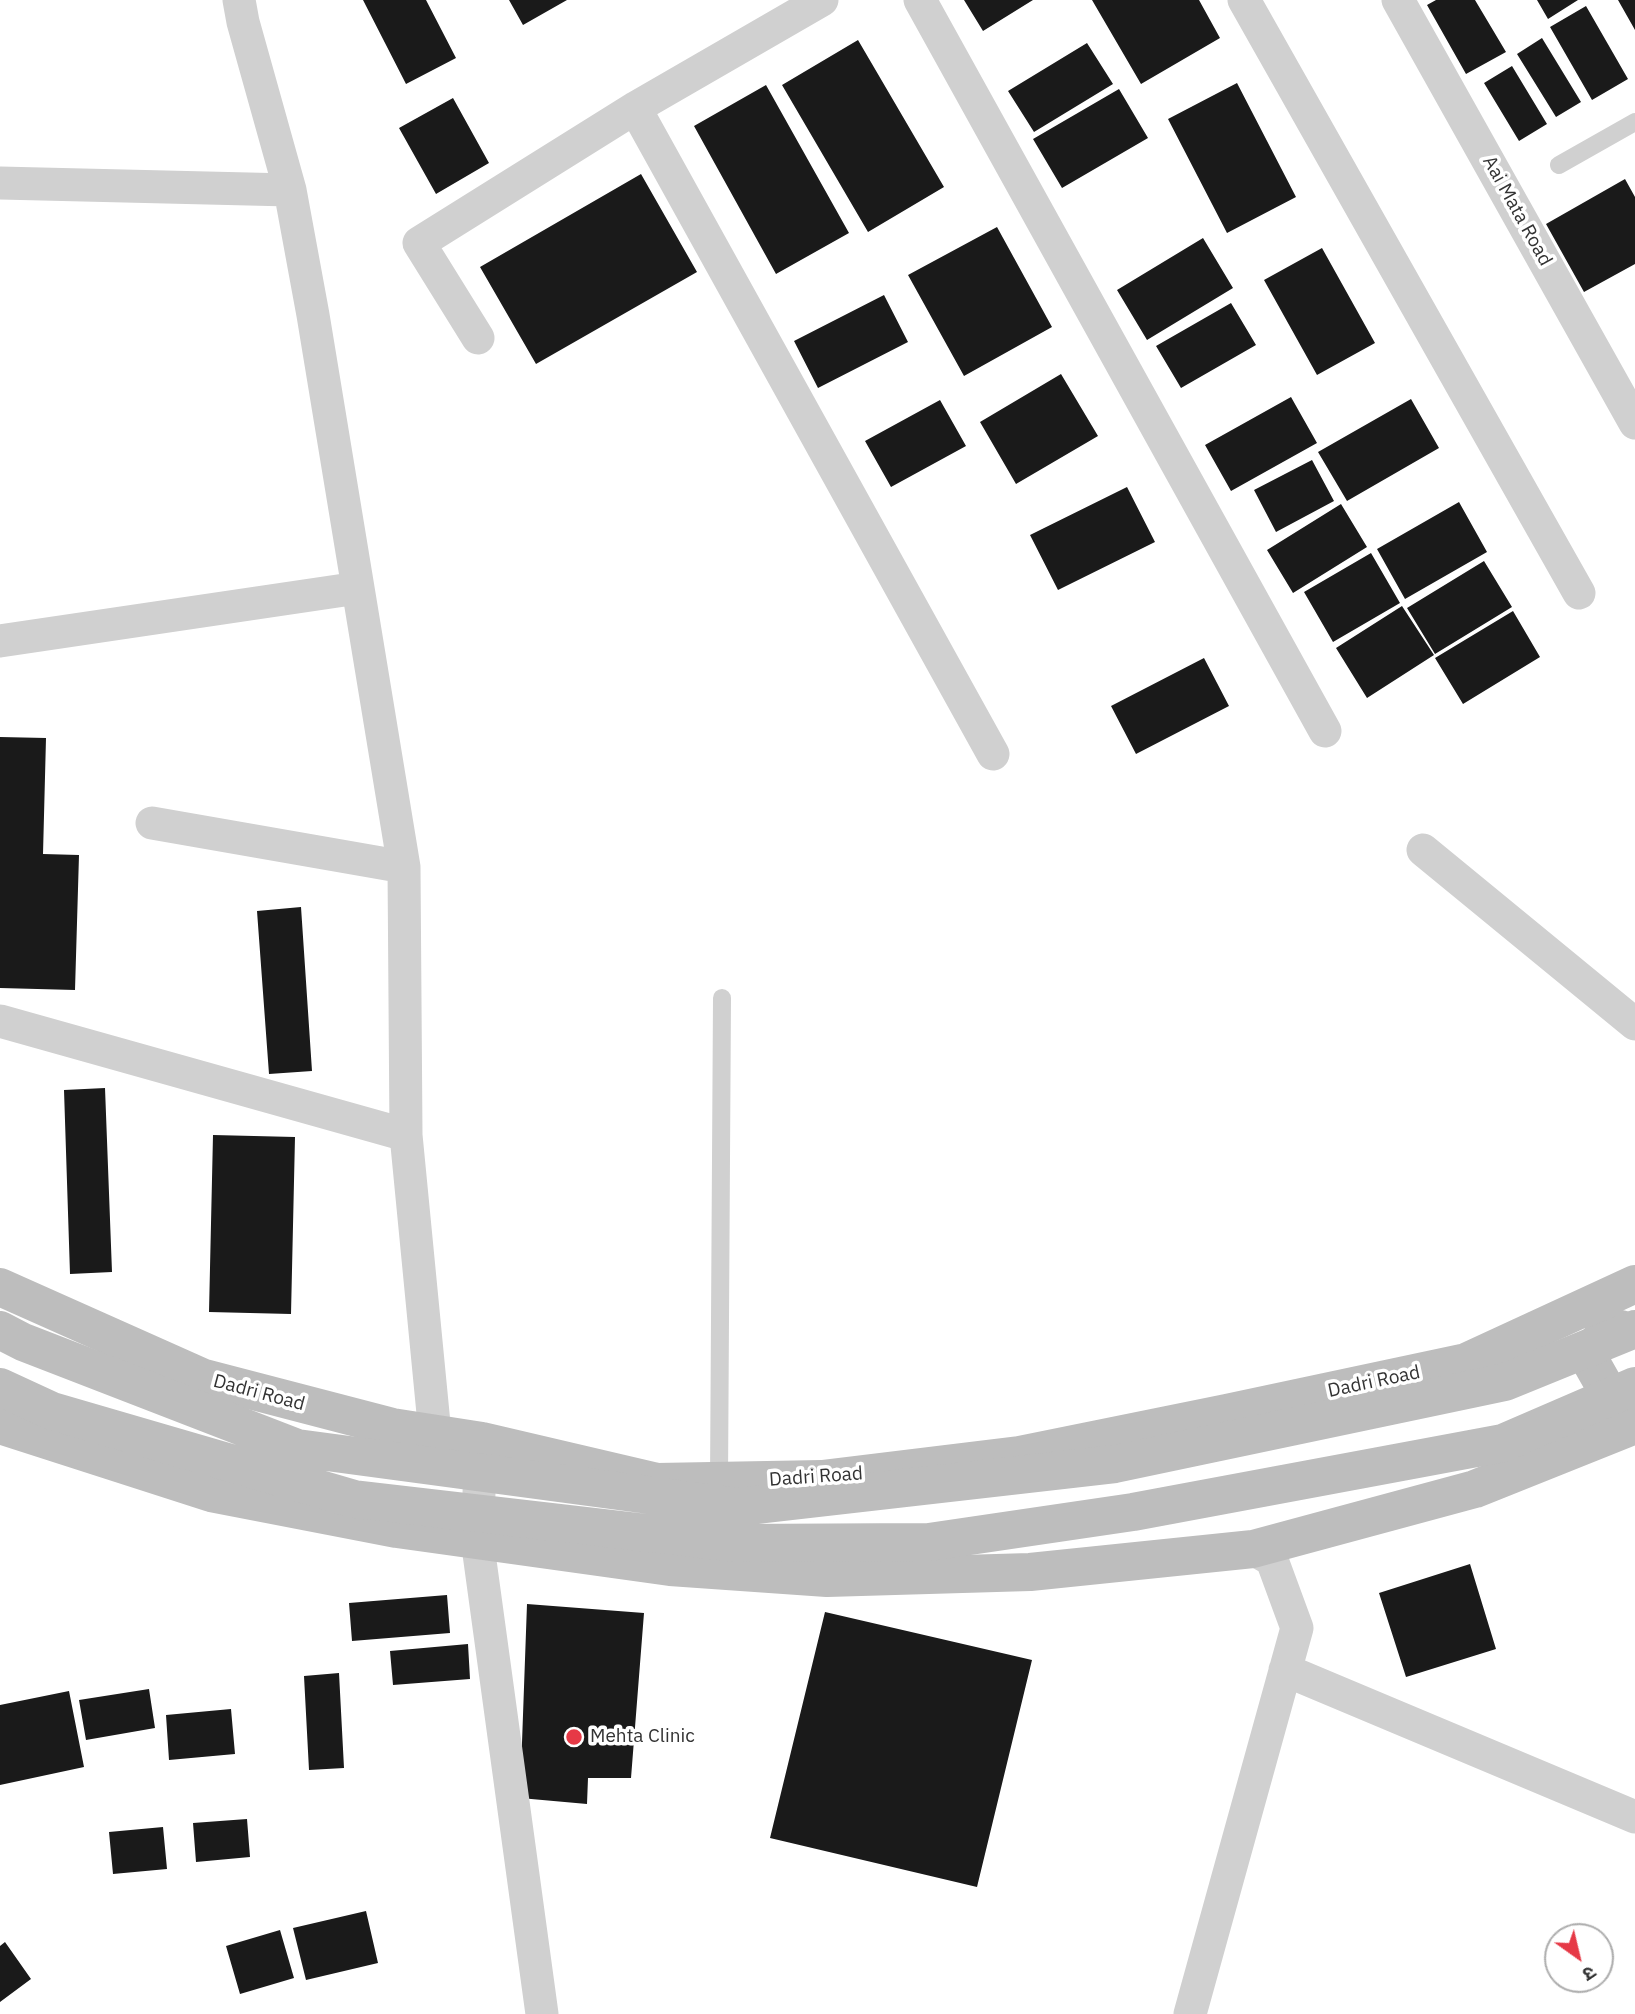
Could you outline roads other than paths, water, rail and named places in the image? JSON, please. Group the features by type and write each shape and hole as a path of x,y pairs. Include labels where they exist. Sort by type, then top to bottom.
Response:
{"main road":[{"name":"Dadri Road","path":"0,1287 204,1378 392,1427 482,1441 657,1482 822,1479 1019,1455 1465,1362 1635,1284"},
{"path":"1635,1321 1597,1343 1591,1360 1605,1387 1613,1393 1628,1395 1635,1404"},
{"path":"0,1330 23,1342 297,1448 738,1507 1115,1464 1505,1382 1635,1329"},
{"path":"0,1387 52,1411 354,1499 734,1544 929,1542 1133,1512 1503,1443 1635,1385"},
{"path":"0,1425 211,1493 397,1529 670,1567 827,1578 1030,1572 1253,1549 1475,1489 1635,1425"}],"street":[{"path":"239,0 290,190 404,867 406,1135 435,1434"},
{"path":"478,338 419,243 635,108 821,0"},
{"path":"920,0 1325,731"},
{"path":"1244,0 1579,593"},
{"name":"Aai Mata Road","path":"1398,0 1635,423"},
{"path":"635,108 993,754"},
{"path":"0,183 290,190"},
{"path":"0,641 358,588"},
{"path":"152,823 404,867"},
{"path":"1423,850 1635,1024"},
{"path":"0,1021 406,1135"},
{"path":"482,1441 477,1539 542,2014"},
{"path":"1190,2014 1297,1628 1272,1560 1253,1549"},
{"path":"1285,1670 1635,1817"}],"lane":[{"path":"1559,166 1635,122"},
{"path":"719,1481 722,998"}],"place":[{"name":"Mehta Clinic","path":"574,1737"}]}
